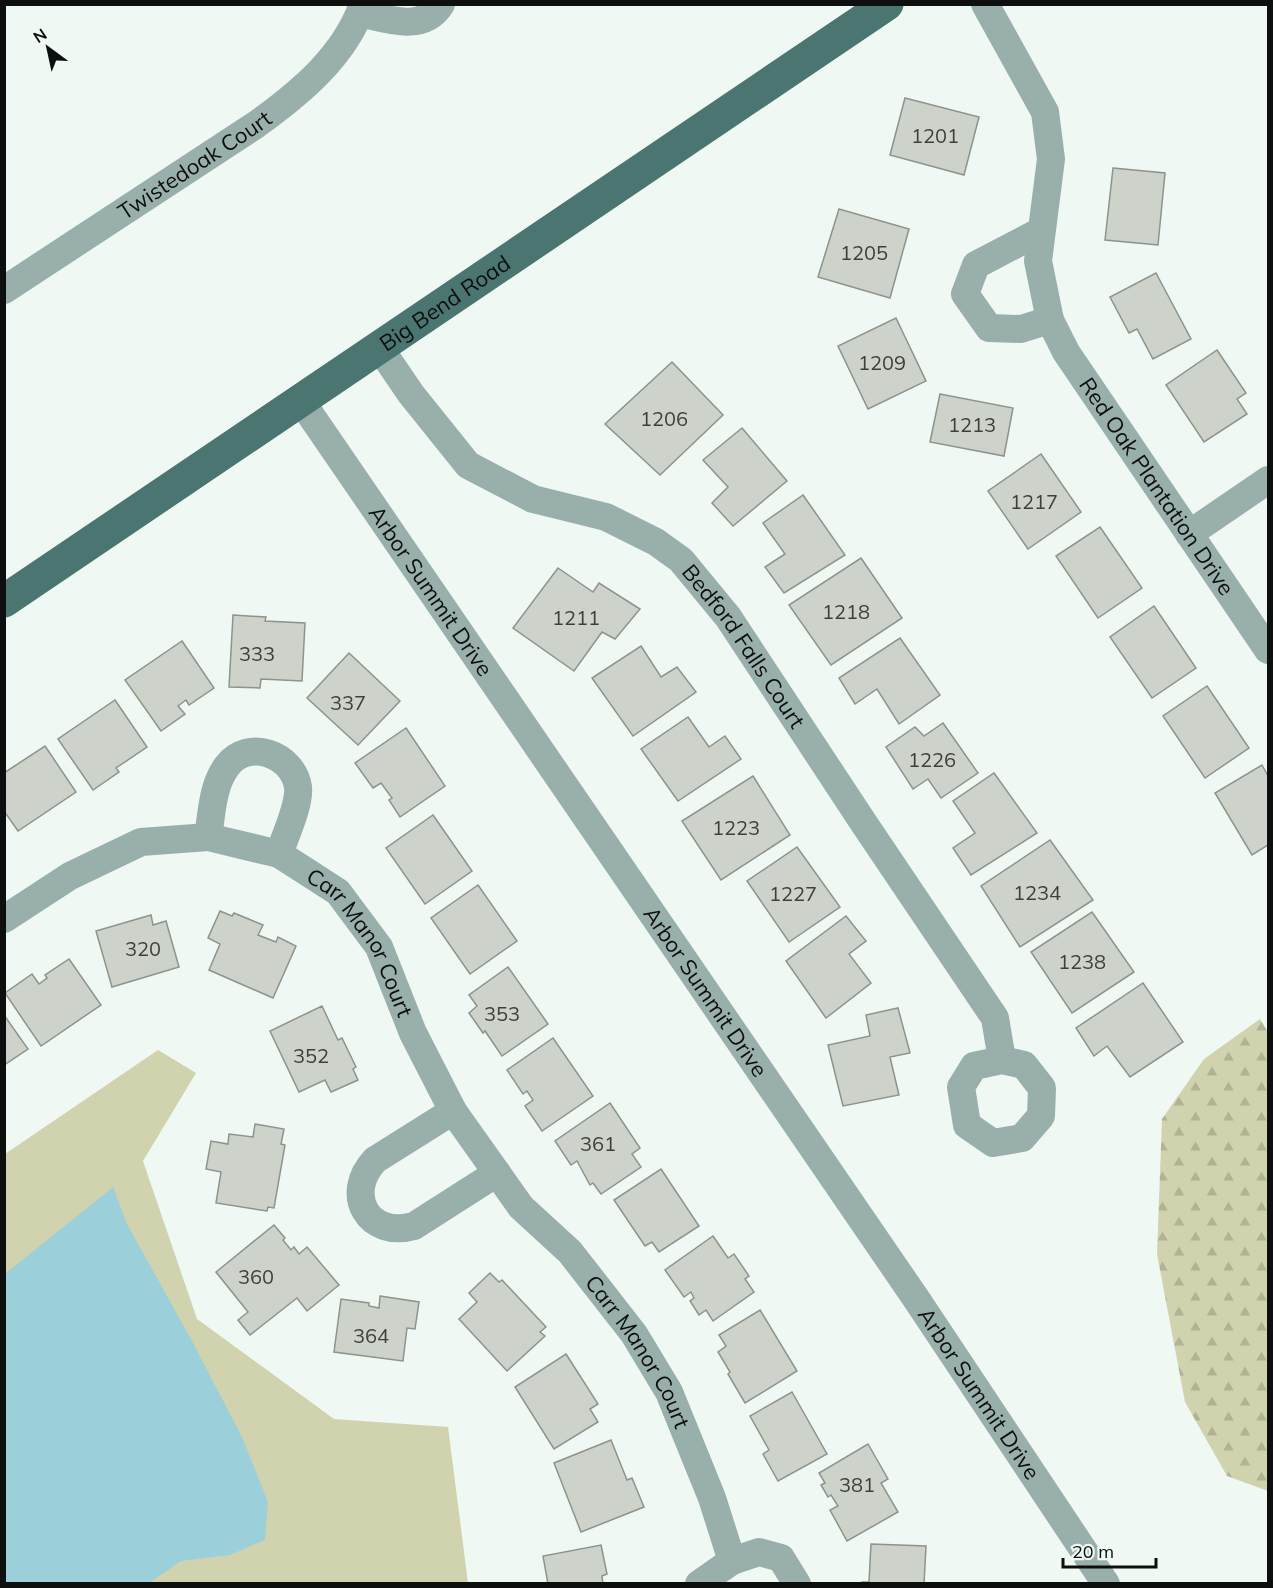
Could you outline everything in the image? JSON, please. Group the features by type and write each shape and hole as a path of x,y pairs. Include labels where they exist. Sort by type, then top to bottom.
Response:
{"main road":[{"name":"Big Bend Road","path":"4,601 887,4"}],"street":[{"name":"Twistedoak Court","path":"4,290 257,124 286,102 316,76 345,41 362,9 407,23 428,17 441,4"},
{"name":"Red Oak Plantation Drive","path":"985,4 1045,112 1051,159 1038,261 1050,320 1066,352 1269,650"},
{"path":"1041,231 976,265 966,294 990,328 1021,329 1050,320"},
{"name":"Bedford Falls Court","path":"379,347 411,394 468,465 532,499 606,517 656,542 681,560 728,617 995,1018 1002,1060"},
{"name":"Arbor Summit Drive","path":"301,401 917,1300 1106,1584"},
{"path":"1189,534 1269,480"},
{"name":"Carr Manor Court","path":"208,837 219,777 228,763 241,755 256,751 271,754 284,760 298,786 298,797 279,854"},
{"name":"Carr Manor Court","path":"4,919 70,876 141,842 208,837 279,854 338,892 379,947 413,1033 453,1111 521,1207 570,1252 634,1334 669,1392 712,1498 732,1561"},
{"path":"453,1111 375,1160 366,1170 360,1183 359,1196 366,1213 375,1222 387,1228 401,1230 414,1226 497,1173"},
{"path":"699,1584 732,1561 759,1552 781,1558 797,1584"}],"green space":[{"path":"1260,1019 1268,1032 1268,1491 1227,1476 1185,1402 1157,1254 1162,1119 1204,1059"},
{"path":"158,1050 196,1073 143,1161 197,1319 334,1419 448,1427 468,1583 5,1584 5,1154"}],"water":[{"path":"113,1187 127,1224 242,1437 268,1502 265,1540 230,1555 181,1561 149,1583 5,1583 5,1274"}],"building":[{"path":"905,98 979,117 964,175 890,155"},
{"path":"1113,168 1165,173 1158,245 1105,240"},
{"path":"839,209 909,229 890,298 818,277"},
{"path":"1156,273 1191,339 1153,359 1137,329 1129,333 1110,297"},
{"path":"896,318 926,381 868,409 838,346"},
{"path":"1217,350 1246,393 1237,399 1247,414 1204,442 1166,385"},
{"path":"672,362 723,415 660,475 605,424"},
{"path":"940,394 1013,408 1004,456 930,442"},
{"path":"742,428 787,481 733,526 712,503 728,487 703,460"},
{"path":"1041,454 1081,512 1028,549 988,491"},
{"path":"803,495 845,555 784,593 765,567 785,554 763,523"},
{"path":"1100,527 1142,588 1098,618 1056,556"},
{"path":"861,558 902,618 831,665 789,605"},
{"path":"558,568 593,592 599,583 640,609 615,639 602,632 574,671 513,628"},
{"path":"1154,606 1196,668 1152,698 1110,637"},
{"path":"233,615 266,617 265,621 305,623 302,681 261,679 260,688 229,687"},
{"path":"900,638 940,695 899,724 877,689 855,704 839,678"},
{"path":"182,641 214,688 189,705 186,700 178,706 185,714 161,731 125,680"},
{"path":"641,646 661,677 677,667 696,692 633,736 592,678"},
{"path":"349,653 400,701 358,745 307,698"},
{"path":"1207,686 1249,748 1205,778 1163,716"},
{"path":"115,700 147,747 116,768 119,772 93,790 58,739"},
{"path":"688,717 709,747 725,736 741,759 678,801 641,749"},
{"path":"943,723 978,773 941,798 928,779 913,789 886,747 915,727 924,736"},
{"path":"406,728 445,786 400,817 389,800 392,798 381,783 373,788 355,763"},
{"path":"45,746 76,792 18,831 4,811 4,773"},
{"path":"1262,765 1268,776 1268,845 1252,855 1215,793"},
{"path":"994,773 1037,833 971,875 953,848 975,833 953,801"},
{"path":"753,776 790,835 721,880 682,821"},
{"path":"433,815 472,871 425,904 386,848"},
{"path":"1050,840 1093,900 1020,947 981,886"},
{"path":"797,847 840,907 789,942 747,881"},
{"path":"478,885 517,941 470,974 431,918"},
{"path":"220,911 232,916 234,913 263,925 258,935 276,942 278,937 296,946 273,998 209,970 220,944 208,938"},
{"path":"1092,912 1134,972 1072,1013 1031,952"},
{"path":"151,915 153,925 166,921 179,967 112,987 96,931"},
{"path":"846,916 866,941 849,954 871,983 826,1018 786,961"},
{"path":"69,959 101,1005 41,1046 5,993 32,974 39,984 47,978 45,975"},
{"path":"508,967 548,1024 502,1056 469,1013 477,1006 469,995"},
{"path":"1143,983 1183,1042 1130,1077 1107,1046 1094,1056 1076,1028"},
{"path":"322,1006 338,1040 342,1038 356,1067 353,1069 358,1080 331,1092 325,1080 299,1092 270,1031"},
{"path":"898,1008 910,1053 890,1057 899,1095 843,1106 828,1045 870,1036 866,1015"},
{"path":"4,1015 28,1049 4,1065"},
{"path":"553,1038 593,1096 542,1131 525,1106 533,1100 527,1091 523,1094 507,1070"},
{"path":"610,1103 640,1148 632,1154 641,1167 601,1194 593,1183 590,1185 577,1161 571,1165 555,1141"},
{"path":"255,1124 284,1129 281,1144 285,1145 274,1208 268,1207 267,1211 216,1203 221,1172 206,1169 211,1141 228,1144 229,1134 253,1137"},
{"path":"661,1169 699,1226 659,1252 652,1242 645,1246 614,1200"},
{"path":"274,1225 291,1250 294,1247 299,1254 307,1247 339,1285 307,1311 297,1298 250,1335 238,1320 248,1312 216,1272"},
{"path":"713,1236 728,1258 734,1254 749,1276 745,1279 754,1292 713,1321 706,1310 699,1315 690,1301 694,1298 691,1292 684,1297 665,1270"},
{"path":"490,1273 499,1282 502,1280 546,1327 540,1332 545,1336 507,1371 459,1319 477,1302 469,1293"},
{"path":"380,1296 419,1302 415,1329 407,1328 403,1361 334,1352 341,1299 369,1303 369,1306 379,1308"},
{"path":"760,1310 797,1371 745,1403 718,1352 726,1346 719,1335"},
{"path":"566,1354 598,1404 590,1409 598,1422 554,1449 515,1387"},
{"path":"792,1392 827,1454 778,1481 763,1454 769,1450 750,1416"},
{"path":"611,1440 627,1480 632,1478 644,1507 581,1532 554,1463"},
{"path":"868,1444 888,1479 881,1483 898,1512 847,1541 830,1510 838,1506 831,1495 828,1497 821,1485 825,1483 819,1473"},
{"path":"871,1544 926,1546 924,1584 862,1584 862,1582 869,1582"},
{"path":"601,1545 607,1574 602,1576 603,1584 548,1584 543,1556"}]}
